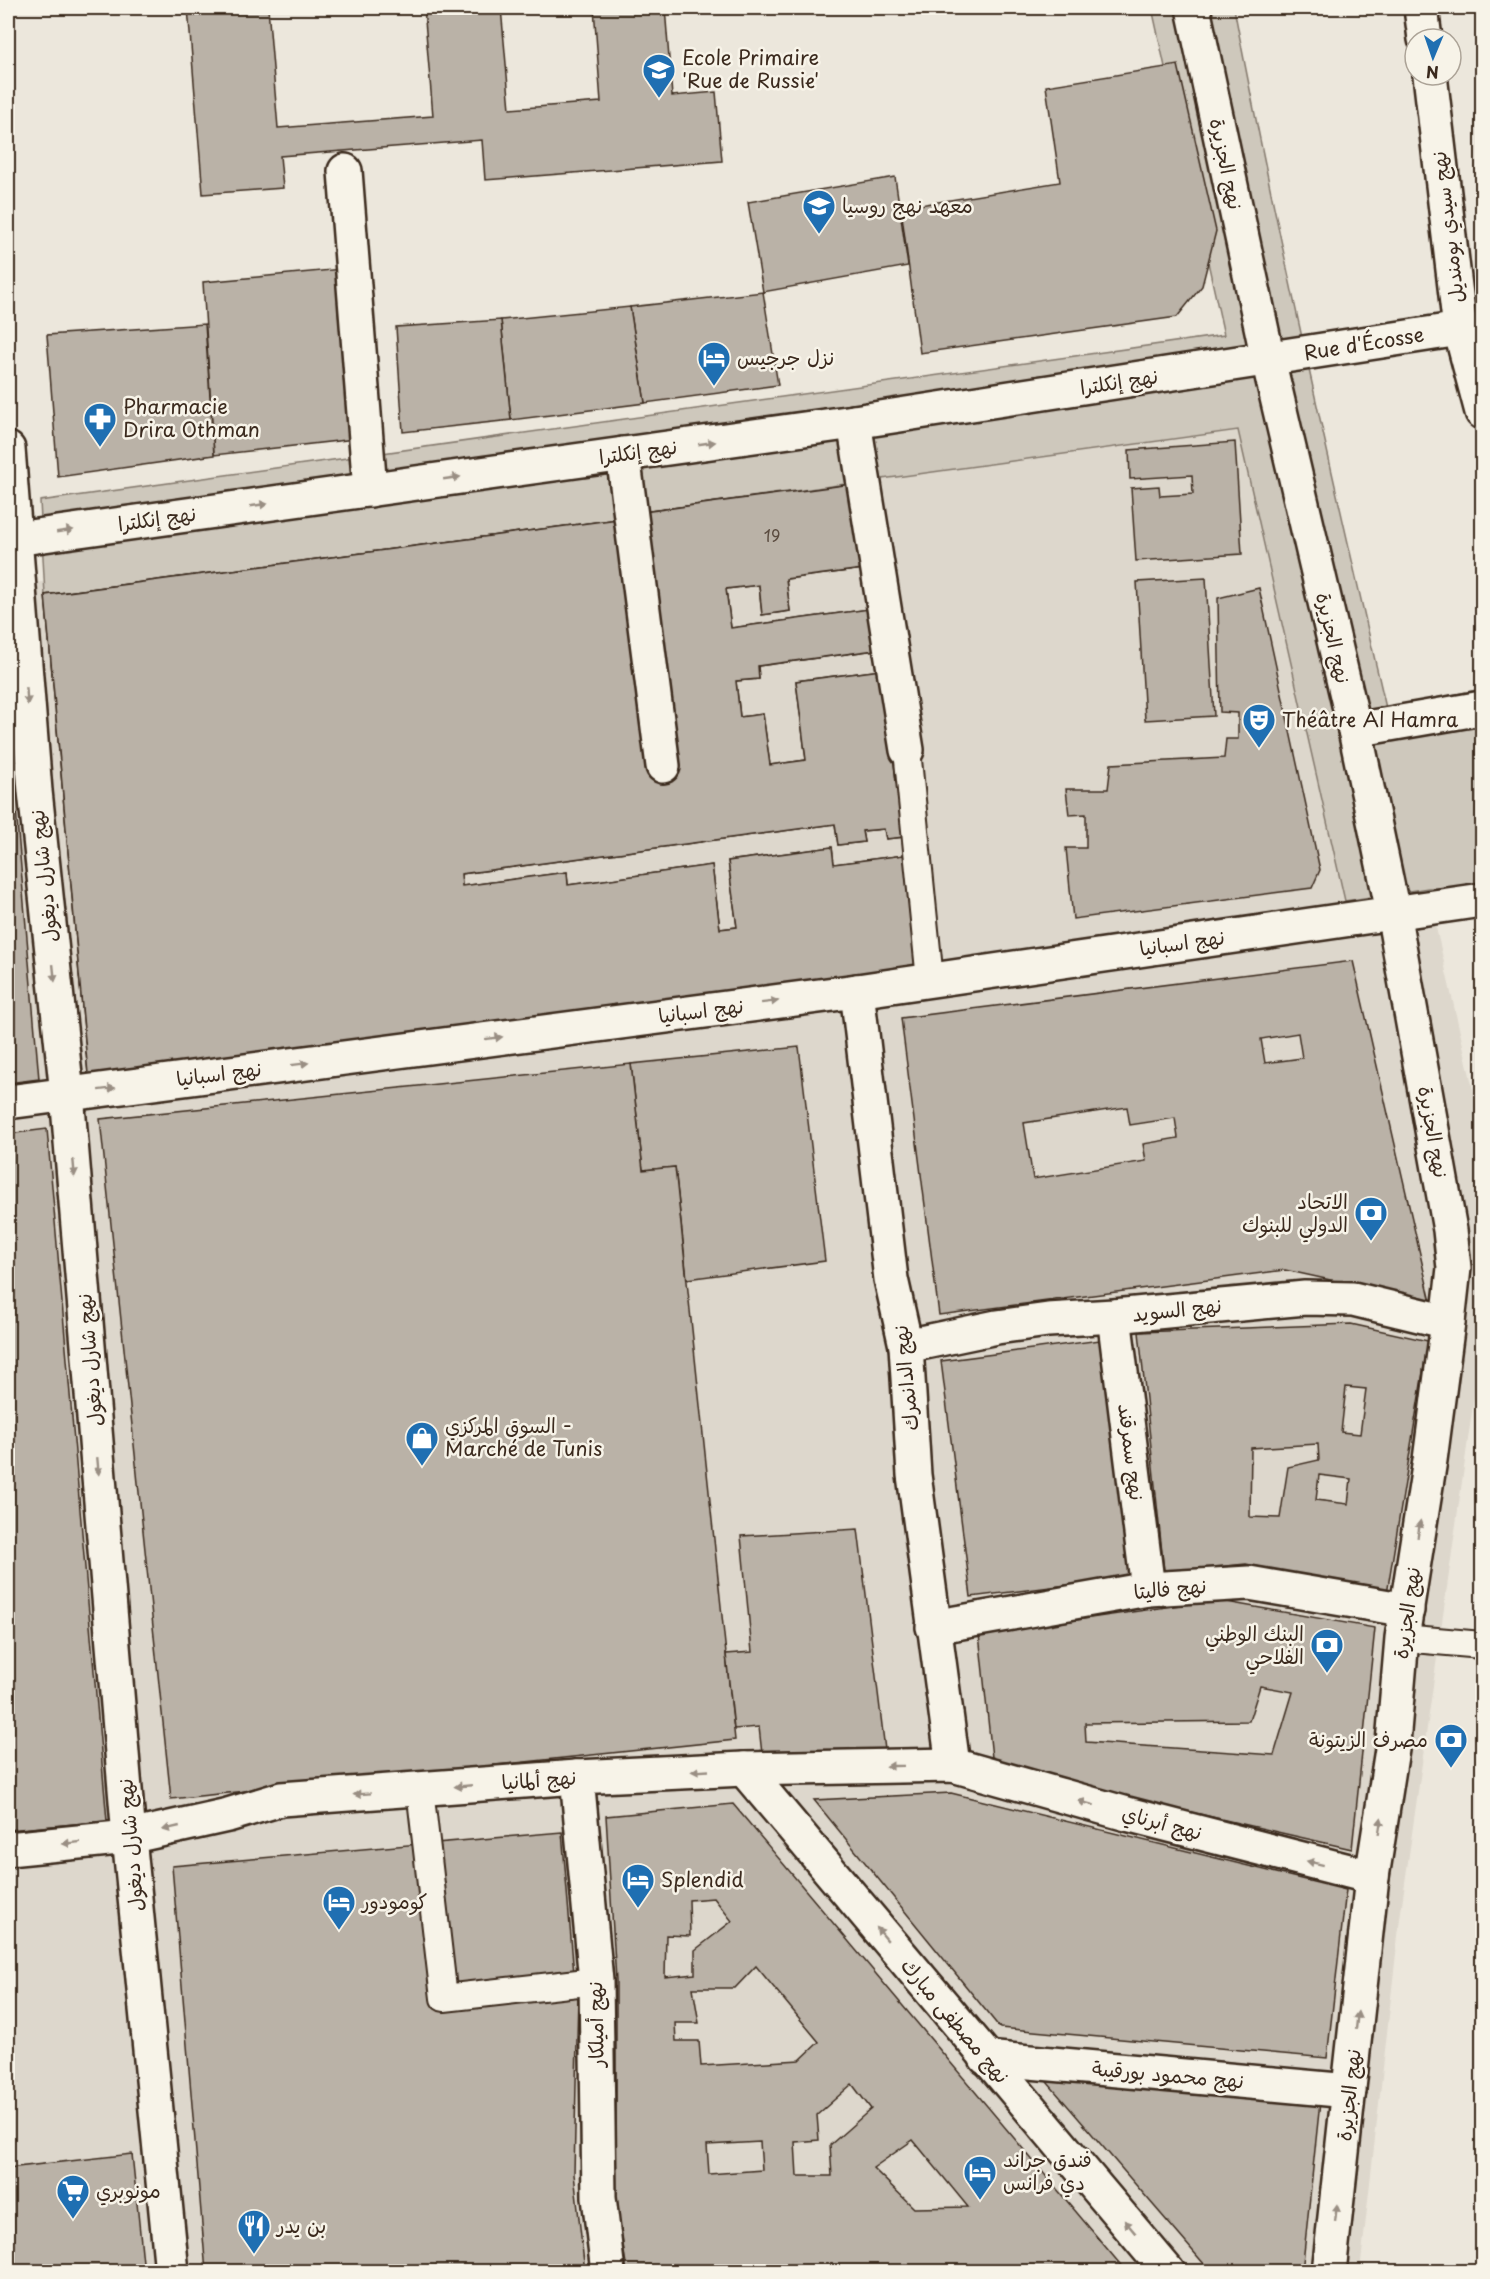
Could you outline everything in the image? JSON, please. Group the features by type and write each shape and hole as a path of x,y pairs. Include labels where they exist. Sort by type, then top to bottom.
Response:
{"street":[{"name":"نهج الجزيرة","path":"1192,8 1268,359 1355,730 1393,912 1450,1230 1454,1268 1430,1460 1405,1624 1393,1743 1372,1877 1329,2271"},
{"path":"1421,8 1423,27"},
{"name":"نهج سيدي بومنديل","path":"1431,87 1460,329 1482,412"},
{"path":"345,171 370,490"},
{"name":"Rue d'Écosse","path":"1268,359 1460,329"},
{"name":"نهج إنكلترا","path":"11,539 854,422 1268,359"},
{"path":"854,422 907,750 930,980"},
{"name":"نهج شارل ديغول","path":"8,449 11,539 34,790 67,1094 129,1838 172,2271"},
{"path":"624,454 663,766"},
{"path":"1355,730 1482,708"},
{"name":"نهج اسبانيا","path":"8,1102 857,991 1482,900"},
{"name":"نهج الدانمرك","path":"857,991 891,1279 906,1346 914,1474 953,1765"},
{"name":"نهج السويد","path":"906,1346 997,1327 1048,1320 1305,1298 1353,1299 1448,1322"},
{"name":"نهج سمرقند","path":"1114,1316 1148,1588"},
{"name":"نهج فاليتا","path":"933,1627 1148,1588 1249,1583 1405,1624"},
{"path":"1405,1624 1482,1645"},
{"name":"نهج ألمانيا","path":"8,1850 129,1838 228,1815 281,1799 577,1777 744,1768 953,1765"},
{"name":"نهج أبرناي","path":"953,1765 1138,1817 1372,1877"},
{"name":"نهج مصطفى مبارك","path":"744,1768 986,2058 1168,2271"},
{"name":"نهج أميلكار","path":"577,1777 596,1981 599,2197 608,2271"},
{"path":"420,1790 444,1998 596,1981"},
{"name":"نهج محمود بورقيبة","path":"986,2058 1349,2091"}],"shaded area":[{"path":"1152,8 1234,8 1326,446 1386,708 1482,689 1482,887 1428,888 1345,901 1238,430 643,512 618,519 45,595 40,501 1224,335"},
{"path":"1313,392 1482,1128 1482,1341 1400,1918 1360,2271 8,2272 8,587"}],"building":[{"name":"Ecole Primaire 'Rue de Russie'","path":"188,8 268,8 278,128 433,116 424,8 501,8 510,109 601,102 594,8 665,8 672,96 716,92 722,161 485,180 482,140 280,156 283,188 203,194"},
{"path":"1178,65 1216,231 1202,286 1177,317 920,353 901,208 1060,182 1046,86"},
{"path":"895,177 908,266 763,292 748,202"},
{"path":"342,269 355,439 214,455 203,282"},
{"path":"763,292 778,385 645,403 630,307"},
{"path":"630,307 645,403 511,420 501,320"},
{"path":"501,320 511,420 403,432 396,327"},
{"path":"205,324 214,455 58,477 47,335"},
{"path":"1235,442 1242,554 1136,561 1131,488 1159,486 1160,496 1193,494 1192,475 1130,479 1129,450"},
{"path":"852,484 863,569 786,579 790,611 762,615 759,585 726,589 731,628 869,609 875,650 758,666 759,679 736,681 740,717 763,714 770,765 806,760 796,681 881,670 904,837 886,839 884,829 862,831 864,842 838,845 835,824 461,874 462,886 567,872 568,885 712,865 720,929 737,927 728,861 832,847 834,864 904,855 918,967 88,1074 45,595 618,519 653,778 678,775 643,512","holes":["553,598 558,637 530,641 543,740 440,755 442,769 165,807 152,718 260,703 270,776 404,759 397,709 525,692 513,604","169,872 175,924 158,926 152,874","584,916 588,956 573,958 568,917","180,953 184,992 164,997 162,970","261,968 263,986 232,989 229,972"]},
{"path":"852,484 863,569 786,579 790,611 762,615 759,585 726,589 731,628 869,609 875,650 758,666 759,679 736,681 740,717 763,714 770,765 806,760 796,681 881,670 904,837 886,839 884,829 862,831 864,842 838,845 835,824 461,874 462,886 567,872 568,885 712,865 720,929 737,927 728,861 832,847 834,864 904,855 918,967 88,1074 45,595 618,519 653,778 678,775 643,512"},
{"path":"1206,578 1214,716 1145,720 1137,582"},
{"name":"Théâtre Al Hamra","path":"1259,588 1320,870 1312,888 1073,919 1066,848 1086,848 1086,814 1069,815 1066,789 1108,789 1111,764 1224,758 1226,739 1238,739 1238,713 1220,712 1218,598"},
{"path":"8,715 39,1079 8,1083"},
{"path":"1353,961 1431,1302 1285,1270 939,1315 901,1018","holes":["1298,1033 1302,1058 1265,1063 1261,1039","1127,1107 1130,1125 1175,1118 1178,1138 1143,1144 1146,1161 1033,1179 1024,1123"]},
{"path":"799,1047 825,1261 687,1279 675,1167 643,1170 631,1064"},
{"name":"السوق المركزي - Marché de Tunis","path":"631,1064 643,1170 675,1167 735,1740 171,1799 100,1119"},
{"path":"47,1129 107,1821 8,1830 8,1134"},
{"path":"1351,1324 1428,1341 1387,1593 1246,1564 1164,1572 1139,1332","holes":["1346,1387 1366,1389 1360,1434 1341,1432","1318,1444 1319,1460 1288,1467 1280,1518 1250,1517 1251,1448","1319,1475 1351,1479 1348,1504 1316,1500"]},
{"path":"1100,1340 1130,1577 971,1597 941,1361"},
{"path":"858,1529 885,1750 763,1763 759,1727 734,1729 726,1654 752,1652 741,1536"},
{"path":"1215,1600 1375,1628 1352,1849 993,1767 979,1634","holes":["1260,1686 1293,1692 1274,1755 1086,1742 1085,1723 1249,1721"]},
{"path":"951,1793 1346,1890 1327,2058 1000,2028 814,1800"},
{"path":"733,1804 1125,2270 627,2272 616,2197 616,1980 606,1816","holes":["714,1898 732,1921 695,1950 695,1974 665,1977 666,1935 690,1936 689,1900","756,1966 819,2042 800,2060 701,2066 699,2041 676,2041 675,2023 699,2023 693,1988 735,1988","852,2084 871,2109 830,2145 832,2176 797,2176 795,2142 819,2140 817,2115","913,2140 968,2207 914,2208 873,2168","760,2142 762,2170 709,2174 707,2145"]},
{"path":"562,1832 574,1974 449,1985 436,1843"},
{"path":"419,1844 436,2008 578,1995 574,2174 585,2272 206,2272 172,1866"},
{"path":"1041,2075 1320,2102 1302,2272 1211,2272"},
{"name":"مونوبري","path":"132,2154 144,2272 8,2272 8,2168"}],"place":[{"name":"Ecole Primaire 'Rue de Russie'","path":"659,99"},
{"name":"معهد نهج روسيا","path":"819,235"},
{"name":"نزل جرجيس","path":"714,387"},
{"name":"Pharmacie Drira Othman","path":"100,448"},
{"name":"Théâtre Al Hamra","path":"1259,749"},
{"name":"الاتحاد الدولي للبنوك","path":"1371,1242"},
{"name":"السوق المركزي - Marché de Tunis","path":"422,1467"},
{"name":"البنك الوطني الفلاحي","path":"1327,1674"},
{"name":"مصرف الزيتونة","path":"1451,1769"},
{"name":"Splendid","path":"638,1909"},
{"name":"كومودور","path":"339,1931"},
{"name":"فندق جراند دي فرانس","path":"980,2201"},
{"name":"مونوبري","path":"73,2220"},
{"name":"بن يدر","path":"254,2255"}]}
